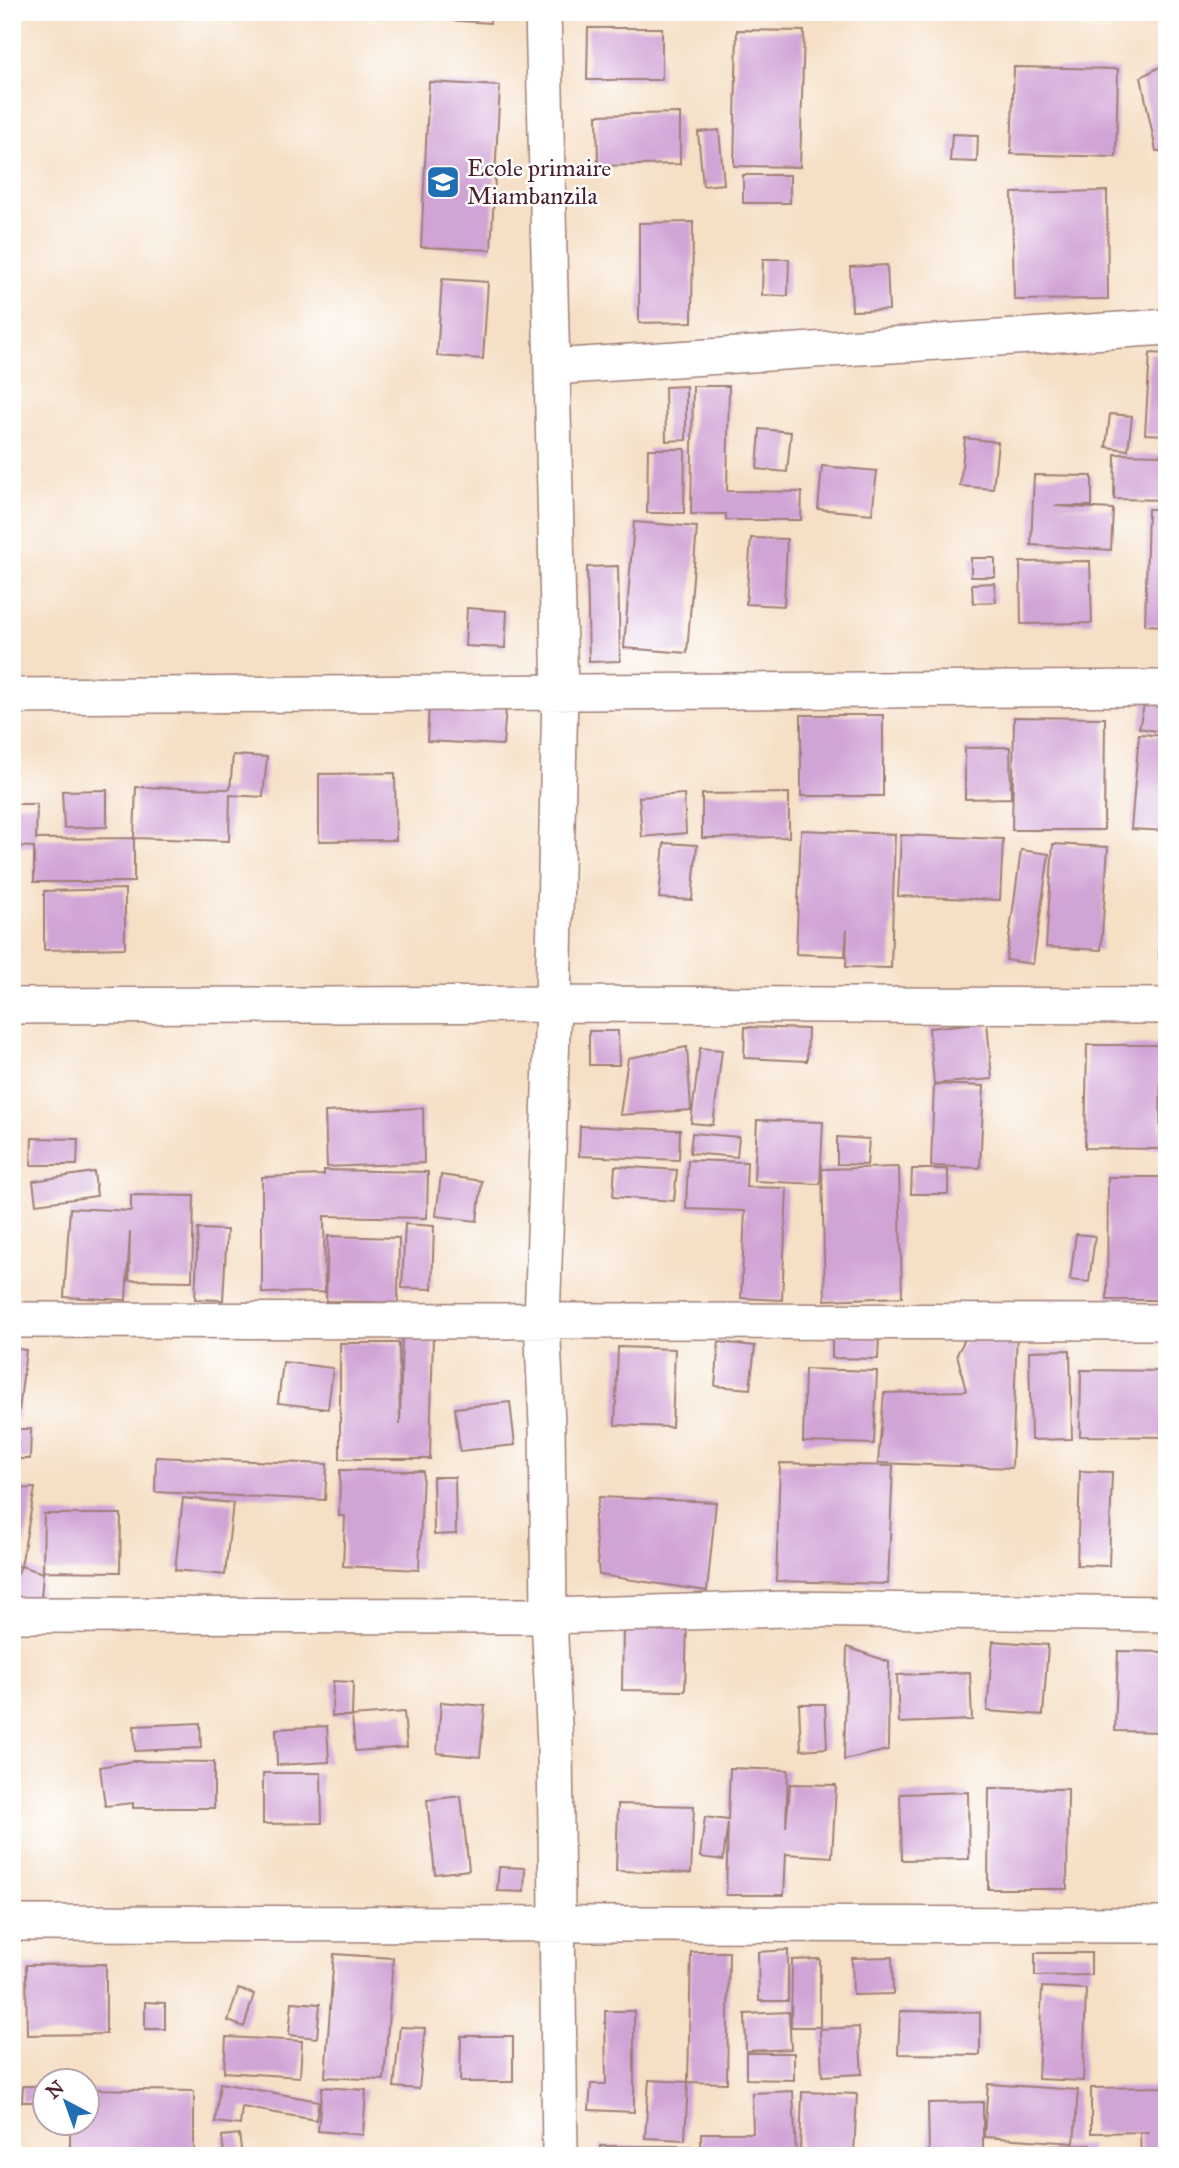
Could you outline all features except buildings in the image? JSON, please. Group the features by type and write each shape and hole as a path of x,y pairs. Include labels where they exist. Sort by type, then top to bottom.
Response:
{"street":[{"path":"543,12 560,692 542,1321 555,1746 560,2156"},
{"path":"552,367 1167,327"},
{"path":"12,696 1167,688"},
{"path":"12,1006 1167,1006"},
{"path":"12,1321 1167,1322"},
{"path":"12,1615 549,1616 786,1609 1167,1614"},
{"path":"12,1923 1167,1925"}],"place":[{"name":"Ecole primaire Miambanzila","path":"443,182"}]}
